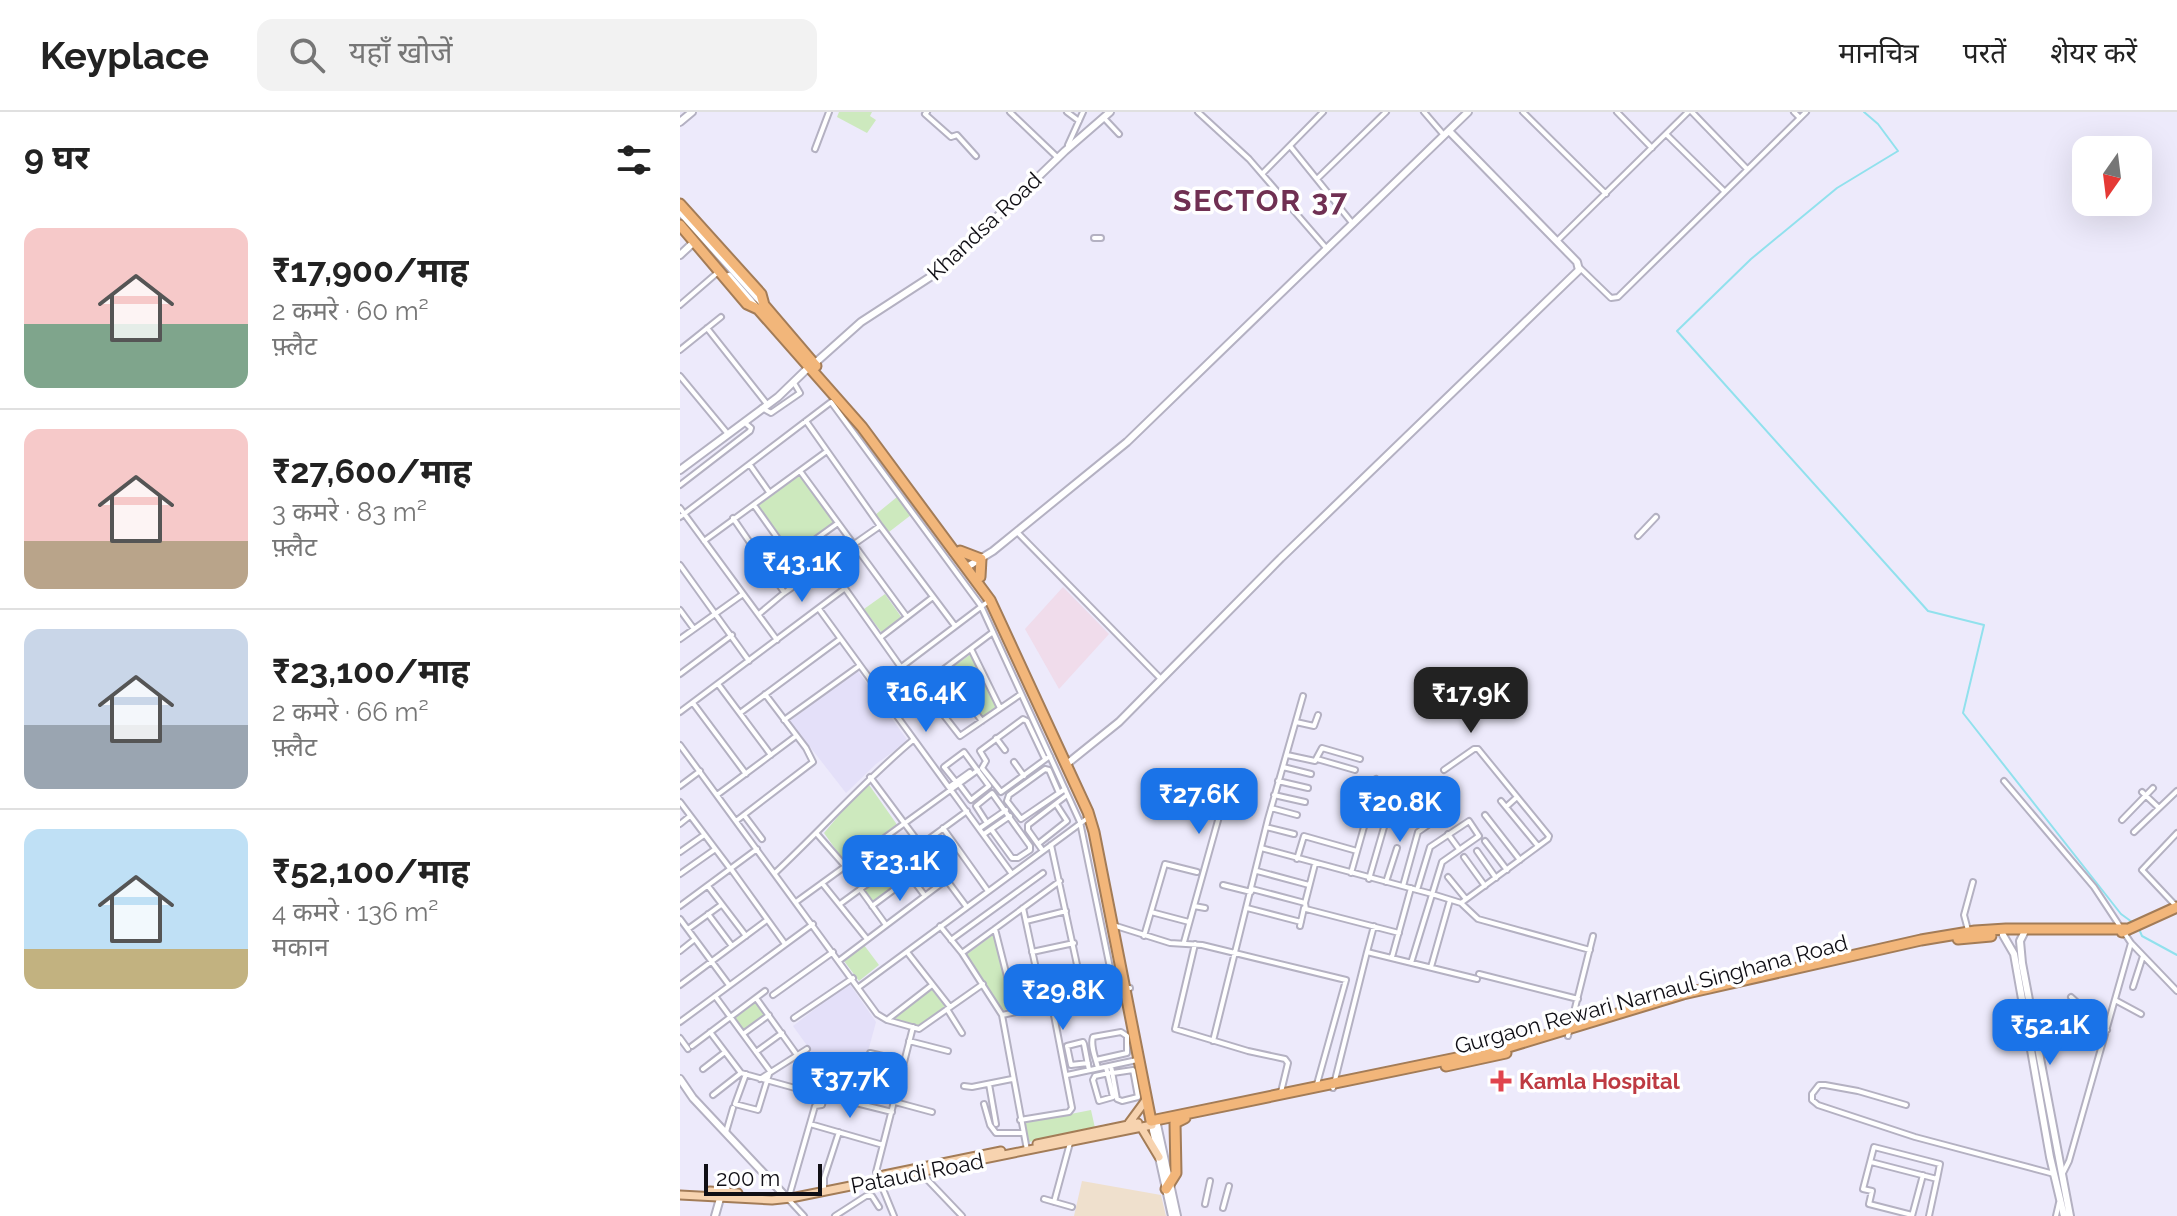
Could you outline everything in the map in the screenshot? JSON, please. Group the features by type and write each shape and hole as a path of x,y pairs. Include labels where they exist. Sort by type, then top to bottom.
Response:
{"highway":[{"path":"680,204 761,294 761,307"},
{"path":"680,222 747,304 761,307 854,414 969,566 1068,763 1087,818 1116,926 1123,990 1154,1122"},
{"path":"812,366 834,400 854,414 980,577 1087,818"},
{"path":"960,551 981,559 980,577"},
{"path":"1103,871 1137,1060 1154,1122"},
{"name":"Gurgaon Rewari Narnaul Singhana Road","path":"1172,1119 1333,1085 1492,1057 1789,971 1917,945 2024,933 2124,929 2177,907"},
{"path":"1789,971 1968,932 2124,929"},
{"path":"1154,1122 1333,1085"},
{"path":"1168,1188 1177,1168 1175,1123 1172,1119"}],"main road":[{"path":"1127,1125 1146,1100"},
{"path":"680,1193 787,1195 1154,1122"},
{"path":"1026,1148 1070,1143 1154,1122"},
{"path":"1141,1127 1159,1157"}],"street":[{"path":"815,149 829,112"},
{"path":"927,112 925,114 951,137 957,135 976,156"},
{"path":"1067,112 1079,121"},
{"path":"1065,151 1083,112"},
{"name":"Khandsa Road","path":"680,468 782,392 861,322 944,268 1110,112"},
{"path":"1198,112 1262,174 1327,249"},
{"path":"1262,174 1323,112"},
{"path":"1317,179 1386,112"},
{"path":"1424,112 1611,298 1617,298 1806,112"},
{"path":"969,566 1017,532 1127,442 1468,112"},
{"path":"1532,112 1525,114 1606,194"},
{"path":"1617,112 1652,148"},
{"path":"1557,241 1690,112 1747,169"},
{"path":"1794,112 1800,118"},
{"path":"1013,113 1058,158"},
{"path":"1104,118 1119,134"},
{"path":"1666,134 1724,191"},
{"path":"1290,146 1353,224"},
{"path":"680,212 761,307"},
{"path":"680,222 761,307"},
{"path":"1094,238 1101,238"},
{"path":"680,255 694,242"},
{"path":"1068,763 1119,722 1281,558 1580,268"},
{"path":"680,305 719,272"},
{"path":"680,350 721,317"},
{"path":"707,328 771,413 800,393 793,382"},
{"path":"680,376 727,433"},
{"path":"682,515 834,400 986,603 875,687"},
{"name":"Khandsa Road","path":"727,433 765,404"},
{"path":"784,404 790,412"},
{"path":"806,421 955,626"},
{"path":"744,422 751,428"},
{"path":"680,485 757,424"},
{"path":"704,541 827,451"},
{"path":"750,465 770,493"},
{"path":"800,471 907,617"},
{"path":"754,505 791,557"},
{"path":"680,508 682,515 777,640"},
{"path":"1638,536 1656,517"},
{"path":"733,518 784,593"},
{"path":"770,572 838,523"},
{"path":"758,614 880,526"},
{"path":"1017,532 1162,680"},
{"path":"827,563 900,666"},
{"path":"680,565 749,661"},
{"path":"680,712 844,589"},
{"path":"680,639 743,594"},
{"path":"881,637 933,597"},
{"path":"819,609 1012,874"},
{"path":"680,610 694,629"},
{"path":"680,623 686,618"},
{"path":"891,709 1002,629 1021,693 1048,758"},
{"path":"680,674 732,635"},
{"path":"740,713 840,639"},
{"path":"971,649 1000,708"},
{"path":"784,720 859,666"},
{"path":"943,670 982,721"},
{"path":"718,684 771,755"},
{"path":"921,686 959,736 1021,693"},
{"path":"736,821 812,763 813,759 765,694"},
{"path":"1213,1041 1274,795 1303,696"},
{"path":"693,703 746,774"},
{"path":"1296,722 1314,726 1318,715"},
{"path":"1002,1015 1123,990 1087,818 1066,792 1048,758 1026,720 1021,719 980,751 986,761 982,768 1002,792 1048,758"},
{"path":"717,795 796,736"},
{"path":"996,738 1005,750"},
{"path":"775,873 817,834 870,776 913,740"},
{"path":"681,748 877,1014 919,1029 983,984"},
{"path":"1317,759 1321,748 1360,759"},
{"path":"1444,770 1477,748 1549,836 1461,903"},
{"path":"963,753 989,786 971,800 957,783 944,767 963,753"},
{"path":"1287,755 1317,759 1355,770"},
{"path":"1014,762 1024,776"},
{"path":"1283,767 1311,774"},
{"path":"796,902 977,769"},
{"path":"1059,793 1049,770 1045,769 1007,799 1021,819 1059,793 1066,792"},
{"path":"680,786 700,771"},
{"path":"870,776 966,906"},
{"path":"1369,879 1391,803 1376,779"},
{"path":"1278,781 1308,788"},
{"path":"2004,781 2109,906 2131,943 2177,991"},
{"path":"2122,820 2153,788"},
{"path":"1403,886 1418,832 1454,807 1444,790 1415,807"},
{"path":"1043,851 1028,830 1028,825 1066,792"},
{"path":"987,823 976,806 989,794 995,794 1030,846 1029,851 1012,858 991,829"},
{"path":"2144,794 2159,808"},
{"path":"2134,832 2176,794"},
{"path":"1274,795 1305,802"},
{"path":"1351,874 1373,795"},
{"path":"1506,807 1517,797"},
{"path":"1426,800 1438,818"},
{"path":"1501,801 1538,846"},
{"path":"680,802 785,944"},
{"path":"1038,844 1067,821 1056,803"},
{"path":"1184,942 1222,806"},
{"path":"1271,808 1297,815"},
{"path":"980,828 1006,810"},
{"path":"840,904 968,811"},
{"path":"744,815 762,839"},
{"path":"1485,815 1520,860"},
{"path":"680,824 690,816"},
{"path":"984,834 1010,816"},
{"path":"859,987 1087,818"},
{"path":"1411,963 1442,862 1479,836 1467,821 1430,847 1417,890"},
{"path":"1266,827 1294,834"},
{"path":"943,828 988,891"},
{"path":"2177,833 2142,870 2177,907"},
{"path":"817,834 845,866"},
{"path":"1448,834 1459,849"},
{"path":"680,852 704,835"},
{"path":"1297,859 1305,836 1357,851"},
{"path":"1485,841 1507,870"},
{"path":"2167,843 2177,845"},
{"path":"1051,845 1084,997"},
{"path":"1261,848 1432,894 1461,903 1478,919 1590,950"},
{"path":"1386,882 1397,848"},
{"path":"681,871 715,849"},
{"path":"680,906 757,849"},
{"path":"1477,851 1496,878"},
{"path":"1464,857 1485,886"},
{"path":"899,861 925,896"},
{"path":"1144,936 1165,864 1197,872"},
{"path":"1247,908 1300,924 1315,864"},
{"path":"1257,871 1309,885"},
{"path":"951,940 1043,873"},
{"path":"872,906 911,877"},
{"path":"1448,877 1466,899"},
{"path":"840,960 946,880"},
{"path":"962,953 1060,881"},
{"path":"1968,932 1964,915 1973,882"},
{"path":"822,883 867,939"},
{"path":"1223,885 1399,933"},
{"path":"708,886 746,936"},
{"path":"1392,957 1411,888"},
{"path":"860,889 886,925"},
{"path":"1431,968 1450,900"},
{"path":"688,929 722,904"},
{"path":"1194,906 1205,908"},
{"path":"1023,908 1044,1006"},
{"path":"1026,921 1066,911"},
{"path":"1151,912 1189,922"},
{"path":"708,914 732,946"},
{"path":"680,919 729,985"},
{"path":"680,985 767,920"},
{"path":"680,1022 813,924"},
{"path":"940,926 962,953 1002,1015 1026,1148"},
{"path":"1116,926 1170,943 1195,944 1346,980 1316,1087"},
{"path":"1333,1085 1374,926"},
{"path":"995,929 1016,1012"},
{"path":"2024,933 2017,951 2064,1216"},
{"path":"2003,935 2017,951"},
{"path":"1569,1033 1593,936"},
{"path":"680,951 695,939"},
{"path":"1032,952 1074,943"},
{"path":"2058,1175 2069,1161 2131,943"},
{"path":"1195,944 1175,1026 1178,1032 1287,1060 1280,1094"},
{"path":"773,995 833,952"},
{"path":"906,952 948,1008 962,1033"},
{"path":"1367,952 1578,999"},
{"path":"2133,987 2143,956"},
{"path":"1039,979 1079,970"},
{"path":"794,1018 853,978"},
{"path":"887,1020 932,985"},
{"path":"680,1038 690,1047 765,991"},
{"path":"715,996 770,1071"},
{"path":"2071,997 2107,1030"},
{"path":"756,998 797,1055"},
{"path":"2115,1000 2141,1014"},
{"path":"1020,1120 1069,1112 1072,1103 1052,1005"},
{"path":"743,1034 769,1015"},
{"path":"894,1216 878,1179 883,1145 913,1027"},
{"path":"710,1032 743,1074 795,1088"},
{"path":"1096,1060 1127,1053 1127,1036 1121,1032 1093,1037 1092,1043 1096,1060 1098,1068"},
{"path":"756,1052 782,1033"},
{"path":"909,1041 948,1051"},
{"path":"1088,1063 1070,1064 1068,1045 1083,1042 1088,1063 1089,1070"},
{"path":"760,1079 807,1049"},
{"path":"703,1069 725,1052"},
{"path":"870,1053 904,1061"},
{"path":"1110,1070 1113,1097 1099,1101 1093,1080 1095,1076 1110,1070 1137,1060"},
{"path":"1067,1075 1098,1068 1133,1070 1138,1097 1122,1101 1117,1099 1110,1070"},
{"path":"874,1069 901,1076"},
{"path":"743,1074 735,1104 756,1111 760,1109 770,1071"},
{"path":"713,1095 743,1074"},
{"path":"799,1076 849,1091 853,1078"},
{"path":"680,1079 693,1098 804,1216"},
{"path":"964,1086 1012,1079"},
{"path":"989,1084 996,1124"},
{"path":"787,1195 815,1106 822,1105 827,1085"},
{"path":"1906,1105 1825,1085 1819,1085 1812,1094 1814,1103 1905,1134 2058,1175"},
{"path":"871,1091 932,1112"},
{"path":"856,1103 892,1112"},
{"path":"984,1104 990,1125 996,1133 1023,1133"},
{"path":"726,1133 733,1108"},
{"path":"1154,1122 1168,1188"},
{"path":"1154,1122 1174,1216"},
{"path":"810,1124 883,1145"},
{"path":"824,1189 828,1160 839,1132"},
{"path":"1054,1202 1070,1143"},
{"path":"1923,1175 1912,1216 1869,1204 1872,1191 1863,1189 1874,1147 1940,1164 1929,1216"},
{"path":"1871,1162 1937,1179"},
{"path":"920,1170 962,1216"},
{"path":"1205,1204 1210,1181"},
{"path":"1223,1208 1229,1186"},
{"path":"715,1216 722,1194"},
{"path":"835,1216 869,1195 879,1207"},
{"path":"2056,1216 2062,1196"},
{"path":"2062,1196 2070,1216"},
{"path":"1044,1199 1072,1207"}],"shaded area":[{"path":"1063,587 1109,634 1059,689 1025,629"},
{"path":"857,670 908,741 876,764 846,793 790,721"},
{"path":"849,983 876,1022 861,1077 821,1065 793,1026"},
{"path":"1082,1181 1161,1195 1166,1216 1074,1216"}],"green space":[{"path":"839,112 872,112 870,116 876,120 867,133 837,117"},
{"path":"800,475 835,523 792,553 758,506"},
{"path":"897,497 911,515 889,532 875,515"},
{"path":"885,594 902,618 882,633 864,609"},
{"path":"971,654 997,707 983,717 948,670"},
{"path":"867,782 898,826 846,864 824,833"},
{"path":"898,865 907,877 872,902 864,891"},
{"path":"994,934 1012,1008 1001,1011 966,955"},
{"path":"864,945 879,965 859,981 844,961"},
{"path":"931,989 946,1007 919,1027 893,1020"},
{"path":"756,1002 765,1015 744,1030 735,1018"},
{"path":"1091,1110 1095,1128 1029,1142 1025,1123"}],"waterway":[{"path":"1864,112 1878,124 1898,151 1837,188 1751,259 1677,331 1928,611 1984,625 1963,713 2121,914 2132,922"},
{"path":"2139,929 2142,936 2177,955"}],"place":[{"name":"Kamla Hospital","path":"1501,1081"}],"district":[{"name":"SECTOR 37","path":"1261,200"}]}
